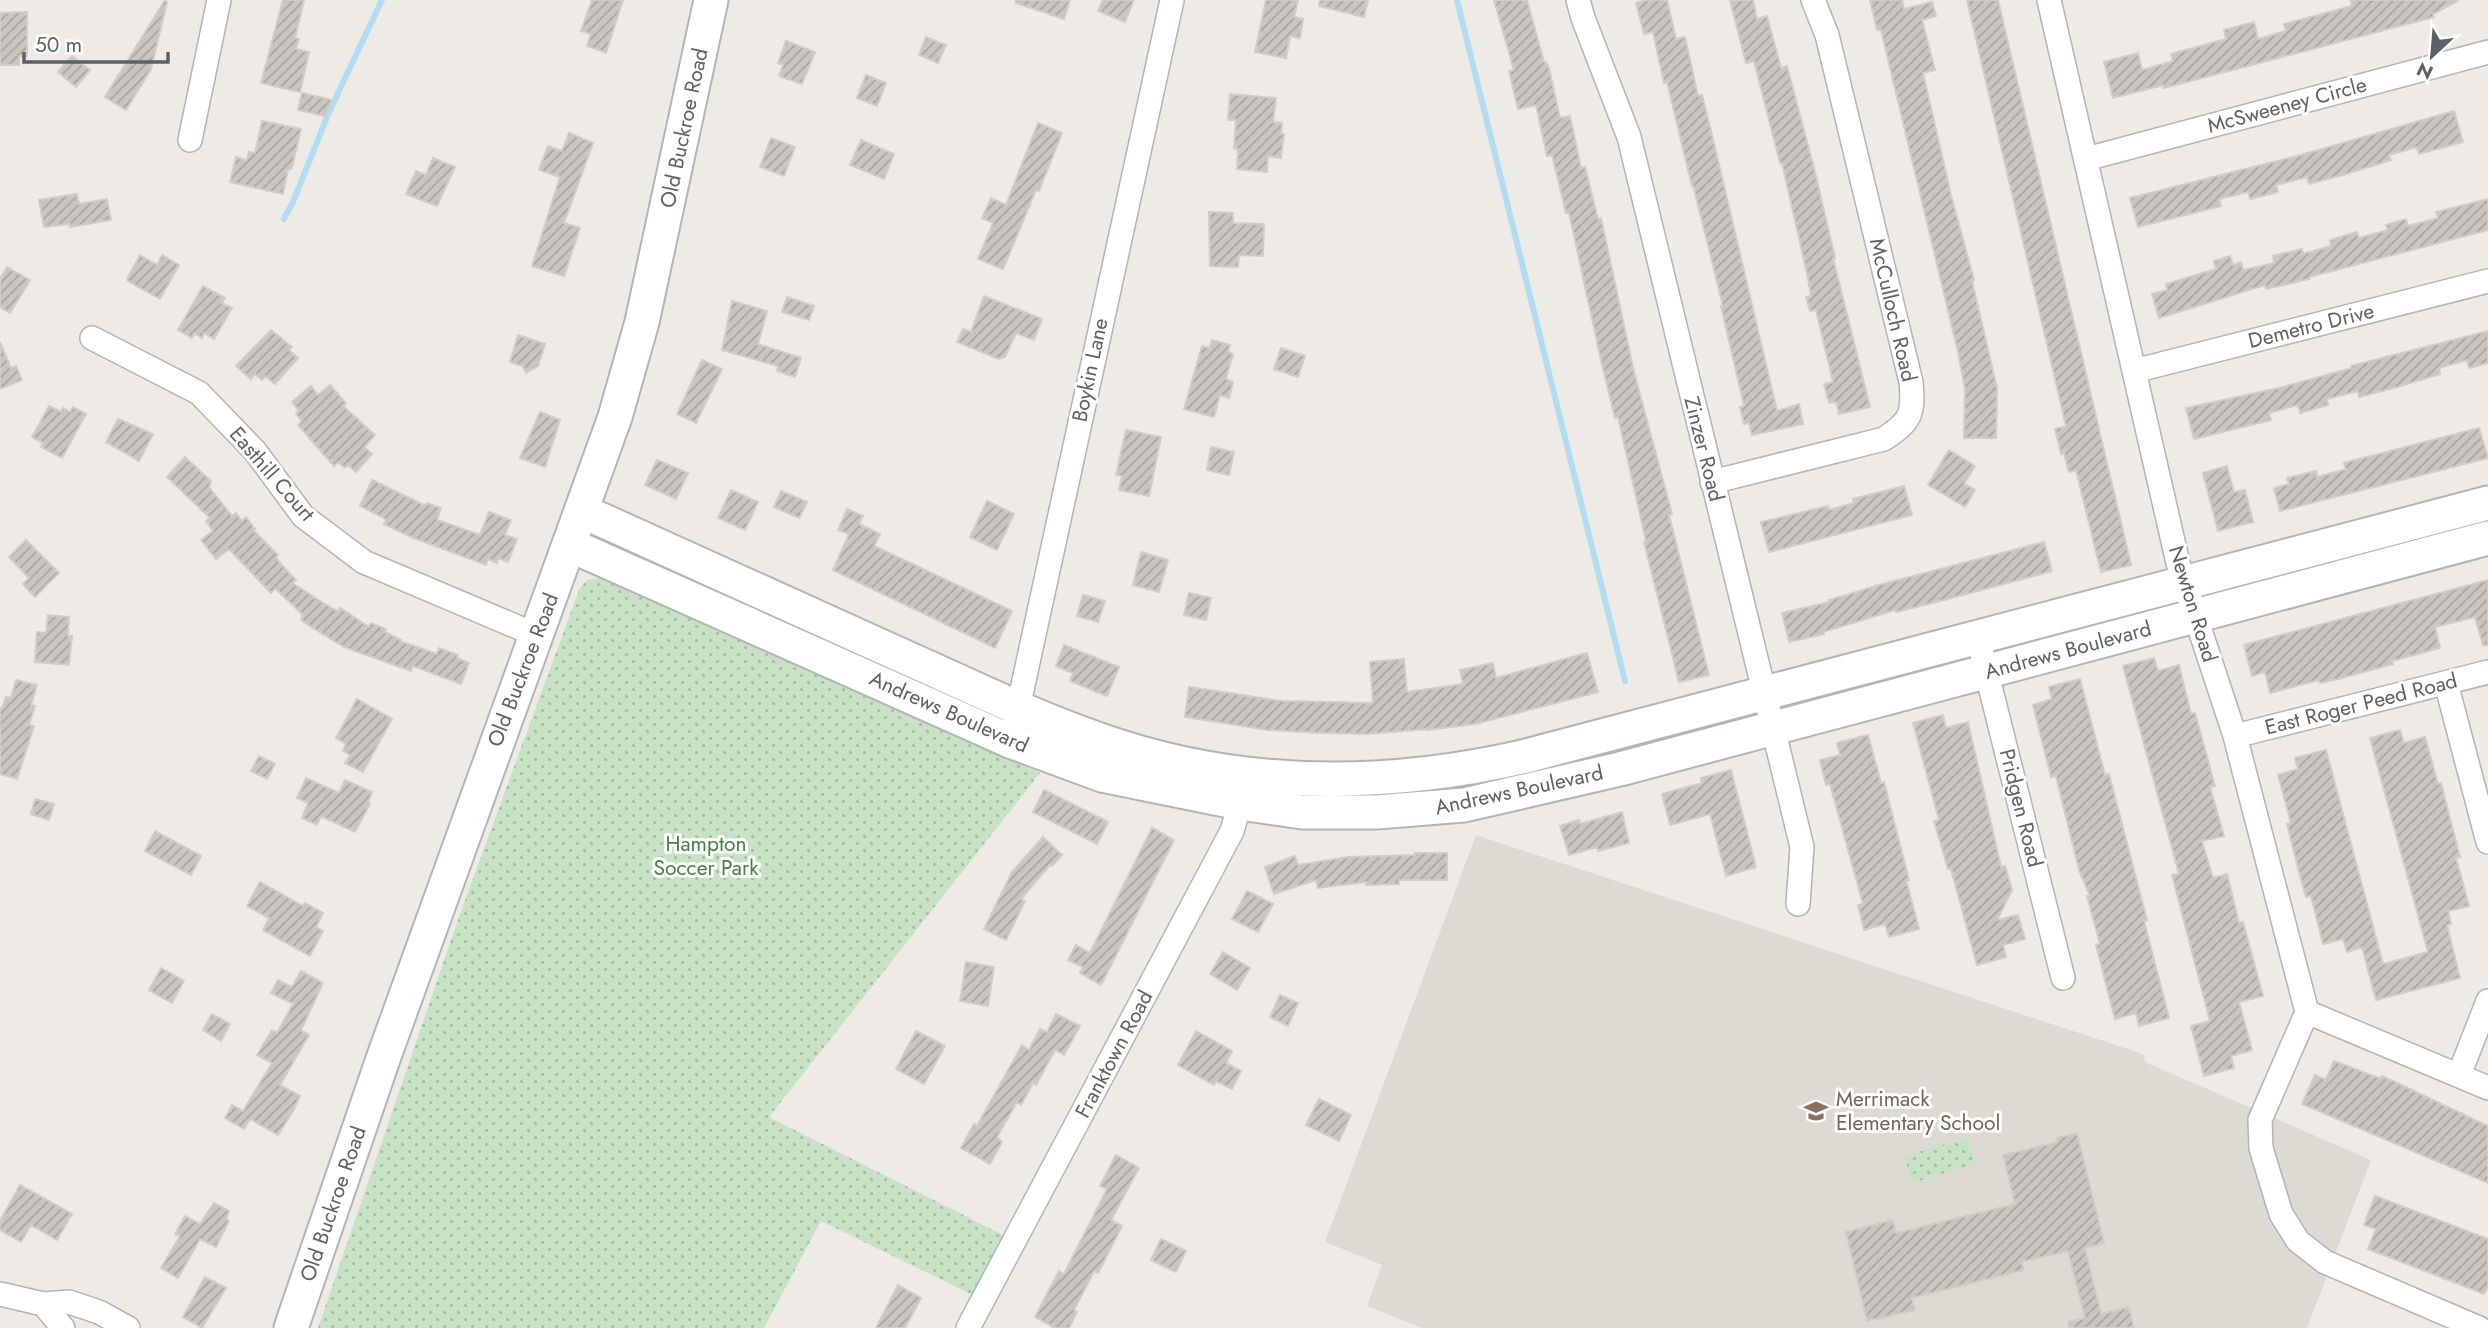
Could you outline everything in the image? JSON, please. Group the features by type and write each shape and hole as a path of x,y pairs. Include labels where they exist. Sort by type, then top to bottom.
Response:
{"street":[{"path":"190,140 219,0"},
{"name":"Old Buckroe Road","path":"291,1328 383,1059 615,417 642,322 711,0"},
{"name":"Boykin Lane","path":"1010,741 1172,0"},
{"name":"Zinzer Road","path":"1578,0 1629,137 1802,847 1797,904"},
{"name":"McCulloch Road","path":"1712,482 1884,439 1901,428 1913,406 1910,382 1828,35 1813,0"},
{"name":"Newton Road","path":"2049,0 2184,583 2235,736 2307,1012"},
{"name":"McSweeney Circle","path":"2086,159 2488,52"},
{"name":"Demetro Drive","path":"2134,371 2488,281"},
{"name":"Easthill Court","path":"92,338 199,393 255,451 303,516 364,562 536,635"},
{"name":"Andrews Boulevard","path":"570,545 1010,741 1102,775 1241,789 1305,779 1354,780 1439,774 1522,757 2488,503"},
{"name":"Andrews Boulevard","path":"582,511 1019,709 1104,742 1204,767 1241,789 1301,812 1399,811 1464,805 1620,769 2488,538"},
{"name":"Pridgen Road","path":"1978,638 2063,978"},
{"name":"East Roger Peed Road","path":"2235,736 2488,672"},
{"path":"2446,683 2488,842"},
{"name":"Franktown Road","path":"968,1328 1232,831 1241,789"},
{"path":"2459,1076 2488,1001"},
{"path":"2479,1328 2325,1262 2298,1241 2281,1213 2261,1149 2260,1120 2307,1012 2488,1088"},
{"path":"0,1294 43,1304 69,1302 99,1311 128,1328"},
{"path":"43,1304 63,1328"}],"shaded area":[{"name":"Merrimack Elementary School","path":"1476,835 2143,1054 2145,1062 2371,1160 2307,1328 1422,1328 1367,1306 1382,1265 1325,1242"}],"green space":[{"name":"Hampton Soccer Park","path":"603,577 1040,773 769,1117 1007,1237 975,1296 821,1221 764,1328 318,1328 460,914 579,590 587,580"},
{"path":"1967,1138 1975,1164 1912,1183 1904,1156"}],"building":[{"path":"165,0 167,2 151,69 126,110 105,97"},
{"path":"283,0 304,0 295,38 299,39 296,49 309,52 300,92 261,83"},
{"path":"592,0 623,0 606,53 587,46 591,34 581,31"},
{"path":"1016,0 1070,0 1064,19 1016,3"},
{"path":"1103,0 1134,0 1125,22 1098,11"},
{"path":"1266,0 1298,0 1294,17 1303,19 1300,38 1290,36 1286,58 1255,52"},
{"path":"1320,0 1368,0 1364,17 1319,6"},
{"path":"1494,0 1527,0 1544,62 1549,68 1560,118 1570,116 1581,168 1585,167 1598,219 1601,218 1634,372 1672,514 1669,515 1709,675 1679,682 1644,542 1646,541 1618,417 1615,418 1601,360 1569,213 1566,213 1552,155 1547,156 1536,105 1518,109 1509,71 1514,70"},
{"path":"1667,0 1676,39 1685,37 1698,96 1702,95 1713,139 1777,411 1799,404 1803,424 1752,435 1749,423 1744,424 1740,407 1744,406 1723,306 1667,82 1664,83 1653,32 1644,34 1636,3"},
{"path":"1730,0 1753,0 1757,19 1767,16 1781,68 1787,66 1814,168 1870,407 1839,414 1836,402 1829,403 1824,384 1833,382 1816,310 1810,311 1806,297 1811,296 1808,278 1782,163 1754,61 1746,63"},
{"path":"1870,0 1902,0 1904,9 1932,2 1936,16 1922,20 1935,70 1923,73 1974,280 1972,281 1997,388 1996,438 1964,438 1965,389 1958,352 1881,30 1877,30"},
{"path":"1967,0 1998,0 2131,565 2101,572 2076,470 2069,472 2064,453 2061,454 2055,429 2066,426"},
{"path":"2351,0 2459,0 2433,14 2434,17 2164,88 2163,85 2113,98 2104,62 2138,53 2142,70 2173,61 2171,54 2226,39 2224,30 2254,22 2258,39 2286,31 2284,24 2352,6"},
{"path":"27,12 27,56 19,56 19,65 0,65 0,13"},
{"path":"926,37 946,45 938,63 919,55"},
{"path":"786,41 815,52 802,84 779,76 783,65 778,63"},
{"path":"72,56 90,70 76,87 58,72"},
{"path":"866,75 886,83 877,106 857,98"},
{"path":"302,93 332,100 325,116 298,110"},
{"path":"1230,94 1276,98 1273,122 1282,123 1281,134 1284,134 1281,158 1268,156 1267,172 1237,169 1238,149 1234,148 1236,120 1228,120"},
{"path":"2454,111 2463,142 2419,154 2417,147 2389,155 2391,160 2343,175 2309,184 2307,177 2276,185 2278,192 2250,199 2248,192 2219,199 2221,206 2138,227 2130,198 2301,155"},
{"path":"262,121 301,129 283,194 230,182 236,157 247,160 249,152 255,153"},
{"path":"1038,123 1062,133 1003,269 978,259 993,223 982,218 991,198 1006,205"},
{"path":"569,133 593,143 564,223 580,228 564,276 532,266 560,177 539,170 548,146 562,151"},
{"path":"771,138 795,147 784,176 760,167"},
{"path":"861,140 894,154 884,179 850,165"},
{"path":"433,158 455,167 437,206 406,194 416,171 426,175"},
{"path":"77,194 79,204 107,199 111,220 70,227 70,224 44,227 39,200"},
{"path":"2488,199 2488,230 2309,279 2266,289 2265,285 2159,318 2152,294 2167,290 2166,284 2216,269 2214,261 2230,256 2233,265 2241,262 2243,270 2274,263 2273,256 2302,249 2303,254 2331,246 2330,240 2357,232 2359,238 2388,230 2386,225 2406,219 2408,226 2438,218 2436,212"},
{"path":"1209,212 1233,213 1233,223 1264,224 1263,256 1239,255 1238,267 1210,266"},
{"path":"140,255 157,265 162,255 179,265 160,299 127,279"},
{"path":"7,267 30,280 10,313 0,307 0,279"},
{"path":"203,286 225,298 222,303 232,308 214,339 204,333 202,338 194,333 192,338 178,330"},
{"path":"984,296 1042,319 1034,340 1016,333 1005,357 999,359 957,342 963,329 971,332"},
{"path":"787,297 814,306 809,320 782,312"},
{"path":"732,301 767,311 758,344 801,358 795,377 777,371 778,366 722,350"},
{"path":"271,330 292,347 289,350 298,358 275,384 265,376 262,380 255,374 251,379 236,366"},
{"path":"2488,331 2488,363 2469,368 2467,360 2439,368 2440,374 2394,388 2359,397 2358,391 2327,399 2328,405 2300,413 2298,405 2269,413 2271,420 2194,439 2186,408 2279,388 2352,368 2351,366"},
{"path":"518,335 545,344 538,366 526,373 523,366 510,362"},
{"path":"1212,340 1230,345 1228,352 1233,354 1226,379 1233,382 1229,398 1220,395 1214,417 1184,409 1202,346 1210,348"},
{"path":"0,342 11,368 16,366 22,380 0,389"},
{"path":"1281,348 1305,356 1298,377 1274,369"},
{"path":"702,360 722,369 696,423 677,414"},
{"path":"330,385 346,403 343,406 375,435 364,447 372,454 356,472 348,465 345,468 338,462 334,466 298,425 302,421 292,402 311,386 318,395"},
{"path":"49,406 61,412 63,408 70,412 73,407 86,414 62,458 41,447 43,443 32,437"},
{"path":"540,412 560,420 545,467 520,458"},
{"path":"118,419 153,434 139,461 106,442"},
{"path":"2479,428 2488,458 2280,511 2274,488 2289,484 2287,478 2316,471 2317,477 2346,469 2344,463"},
{"path":"1126,430 1161,437 1149,496 1119,490 1122,476 1116,475"},
{"path":"1211,447 1234,452 1229,475 1207,470"},
{"path":"1949,450 1975,466 1964,484 1975,490 1965,507 1928,485"},
{"path":"185,457 211,481 209,487 232,516 236,513 242,521 246,517 255,529 253,530 278,555 276,557 279,562 296,580 292,583 333,609 338,611 340,608 369,627 371,623 386,629 385,632 400,641 437,654 439,648 458,655 457,658 469,663 461,684 413,666 411,671 344,647 305,623 301,619 303,615 275,588 271,593 229,549 216,559 201,540 213,531 206,521 210,518 167,477"},
{"path":"657,460 688,473 676,499 645,485"},
{"path":"2227,466 2234,492 2245,490 2253,522 2218,531 2203,473"},
{"path":"372,480 426,506 427,503 441,508 437,520 480,535 489,512 511,520 505,535 517,539 508,562 498,558 497,563 488,559 486,565 384,524 386,520 382,517 360,506"},
{"path":"1904,486 1912,515 1769,552 1761,522 1828,506 1829,510 1854,503 1853,499"},
{"path":"731,490 758,502 745,530 718,518"},
{"path":"781,491 807,502 799,518 774,507"},
{"path":"987,501 1014,514 997,550 970,537"},
{"path":"847,509 863,516 859,524 880,534 874,546 1012,611 995,648 833,570 849,534 838,530"},
{"path":"26,540 59,573 35,597 23,584 29,578 9,557"},
{"path":"2044,542 2052,571 1896,612 1895,610 1823,632 1824,634 1789,642 1782,613"},
{"path":"1141,552 1168,560 1159,592 1133,585"},
{"path":"2488,580 2488,645 2483,645 2475,617 2435,627 2440,648 2334,680 2320,683 2319,680 2270,693 2265,672 2252,676 2244,645"},
{"path":"1189,593 1211,598 1206,620 1184,615"},
{"path":"1083,595 1105,601 1098,622 1077,616"},
{"path":"48,615 69,617 68,636 72,636 69,665 35,662 37,632 46,633"},
{"path":"1064,645 1119,667 1107,696 1070,681 1073,673 1056,666"},
{"path":"1587,653 1598,692 1475,724 1368,734 1320,733 1268,730 1185,717 1189,687 1281,701 1373,703 1370,662 1404,659 1407,692 1463,684 1460,670 1493,663 1496,678"},
{"path":"2154,658 2158,671 2179,665 2191,714 2195,713 2215,786 2210,787 2224,836 2202,841 2213,878 2227,874 2239,923 2243,922 2263,996 2239,1002 2252,1050 2231,1056 2234,1068 2204,1076 2191,1026 2210,1021 2172,875 2179,874 2123,666"},
{"path":"2080,679 2105,775 2109,774 2169,1018 2139,1026 2136,1013 2115,1019 2096,945 2100,944 2087,896 2090,896 2079,870 2056,776 2051,777 2033,705 2052,699 2049,687"},
{"path":"16,680 37,685 31,705 35,706 29,725 34,726 17,779 0,774 0,708 2,709 6,697 11,698"},
{"path":"357,699 392,719 363,772 345,763 350,755 343,751 346,744 336,738"},
{"path":"1943,715 1946,728 1968,722 2001,867 2005,866 2012,890 1997,920 2018,915 2025,939 2003,945 2006,957 1977,965 1951,869 1948,869 1934,821 1939,820 1913,723"},
{"path":"2400,730 2404,743 2425,737 2438,784 2441,783 2460,857 2456,858 2469,906 2448,911 2451,924 2447,925 2460,978 2376,1000 2362,947 2347,952 2343,939 2323,944 2311,896 2306,897 2299,872 2287,824 2291,823 2278,775 2298,769 2295,758 2326,750 2383,964 2428,952 2370,738"},
{"path":"1868,735 1881,783 1884,782 1919,929 1889,937 1885,924 1864,930 1858,905 1863,904 1830,784 1826,785 1820,760 1840,755 1837,743"},
{"path":"259,756 275,764 267,779 251,771"},
{"path":"1731,770 1756,867 1726,876 1710,814 1670,825 1662,794 1702,783 1701,778"},
{"path":"306,778 339,793 345,780 372,792 368,803 370,804 355,832 321,816 317,825 302,818 308,803 297,798"},
{"path":"1044,790 1108,822 1097,844 1033,812"},
{"path":"35,799 54,804 49,820 31,814"},
{"path":"1622,812 1629,843 1598,851 1597,847 1569,855 1560,826 1579,820 1580,824"},
{"path":"1152,828 1174,840 1101,985 1080,973 1083,967 1068,960 1076,945 1090,953"},
{"path":"155,831 201,856 191,875 145,851"},
{"path":"1043,837 1062,855 1021,899 1025,901 1006,940 984,929 1012,872"},
{"path":"1447,853 1447,880 1399,880 1399,884 1366,885 1366,882 1318,888 1316,880 1274,894 1265,867 1295,856 1298,865 1348,857"},
{"path":"260,882 303,906 305,903 323,913 316,927 323,931 310,956 263,930 269,918 247,906"},
{"path":"1247,891 1273,904 1258,932 1232,919"},
{"path":"1223,952 1250,968 1237,990 1210,974"},
{"path":"966,962 994,967 988,1006 960,1001"},
{"path":"161,968 184,981 172,1003 149,990"},
{"path":"301,971 323,983 301,1030 309,1035 280,1085 300,1096 278,1135 250,1119 244,1129 225,1118 232,1105 243,1111 272,1063 257,1055 272,1030 277,1033 293,1004 271,993 278,980 292,987"},
{"path":"1280,995 1298,1003 1288,1026 1270,1017"},
{"path":"212,1014 230,1024 221,1041 203,1030"},
{"path":"1056,1014 1080,1026 1064,1055 1055,1050 1036,1085 1033,1083 1021,1105 1017,1102 997,1137 1002,1142 990,1164 961,1148 974,1124 977,1126 1022,1045 1029,1050 1040,1029 1047,1032"},
{"path":"916,1031 945,1046 924,1084 896,1069"},
{"path":"1196,1031 1232,1051 1226,1063 1241,1071 1232,1089 1216,1081 1214,1085 1178,1065"},
{"path":"2334,1061 2381,1079 2382,1076 2488,1126 2488,1183 2302,1104 2315,1075 2326,1080"},
{"path":"1319,1099 1351,1115 1339,1141 1306,1125"},
{"path":"2077,1133 2104,1243 2085,1248 2101,1314 2129,1307 2134,1328 2069,1328 2068,1322 2085,1318 2068,1251 2021,1262 2024,1270 1912,1298 1915,1310 1867,1321 1846,1232 1893,1220 1896,1233 2015,1204 2003,1155 2058,1142 2057,1138"},
{"path":"1116,1155 1139,1168 1111,1220 1122,1226 1098,1273 1094,1271 1074,1310 1077,1312 1069,1328 1055,1328 1035,1317 1059,1271 1064,1274 1107,1189 1100,1186"},
{"path":"20,1185 72,1214 57,1240 31,1225 21,1242 0,1230 0,1221"},
{"path":"2375,1196 2488,1239 2488,1286 2484,1294 2368,1249 2376,1229 2364,1225"},
{"path":"214,1203 229,1211 226,1219 229,1221 216,1247 200,1239 178,1278 161,1268 180,1236 175,1234 185,1216 200,1224"},
{"path":"1161,1239 1186,1251 1176,1272 1151,1260"},
{"path":"205,1277 226,1288 202,1328 183,1317"},
{"path":"898,1285 921,1298 905,1328 876,1328"}],"waterway":[{"path":"284,219 330,110 382,0"},
{"path":"1457,0 1625,681"}],"place":[{"name":"Merrimack Elementary School","path":"1816,1111"}]}
